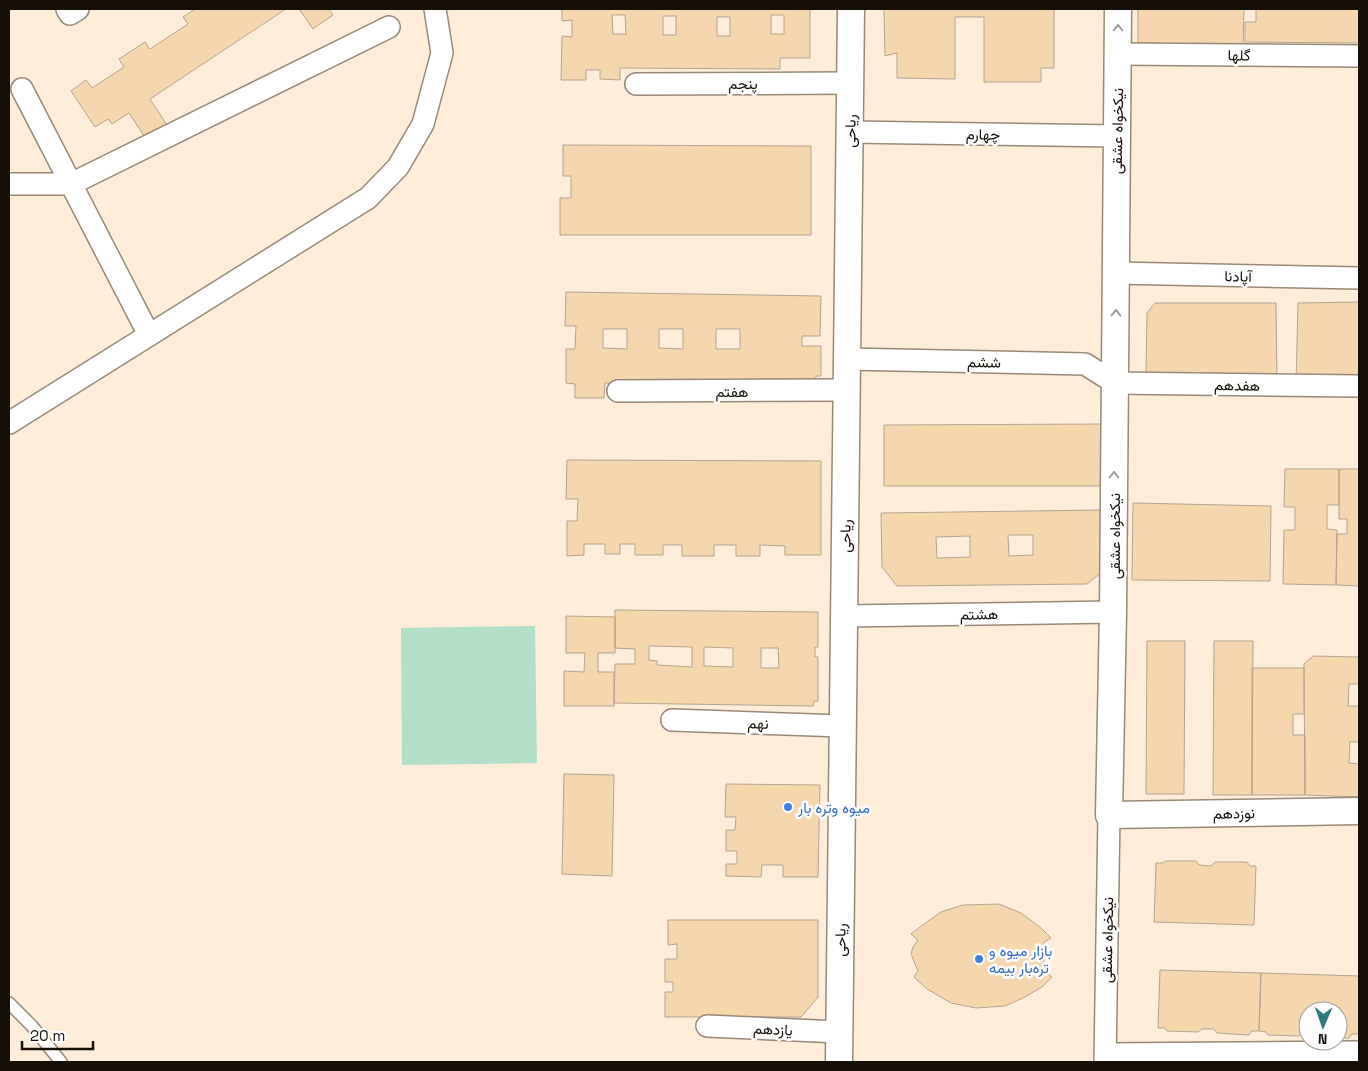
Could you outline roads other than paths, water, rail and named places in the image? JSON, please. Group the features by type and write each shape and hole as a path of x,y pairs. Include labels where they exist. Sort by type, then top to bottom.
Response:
{"street":[{"path":"67,9 70,14 78,9"},
{"path":"9,423 368,198 398,167 423,124 442,53 435,9"},
{"name":"ریاحی","path":"839,1062 851,9"},
{"name":"نیکخواه عشقی","path":"1105,1058 1113,612 1118,9"},
{"path":"9,184 71,184 389,27"},
{"name":"گلها","path":"1118,54 1359,56"},
{"name":"پنجم","path":"636,84 850,82"},
{"path":"22,90 148,335"},
{"name":"چهارم","path":"850,132 1117,136"},
{"name":"آپادنا","path":"1116,273 1359,278"},
{"name":"ششم","path":"847,359 1085,364 1115,384"},
{"name":"هفدهم","path":"1115,384 1359,386"},
{"name":"هفتم","path":"618,391 846,390"},
{"name":"هشتم","path":"844,616 1113,612"},
{"name":"نهم","path":"672,720 843,726"},
{"name":"نوزدهم","path":"1109,815 1359,810"},
{"name":"یازدهم","path":"706,1026 839,1032"},
{"path":"1105,1058 1359,1052"}],"lane":[{"path":"9,1003 32,1026 61,1062"}],"place":[{"name":"میوه وتره بار","path":"788,807"},
{"name":"بازار میوه و تره‌بار بیمه","path":"979,959"}]}
